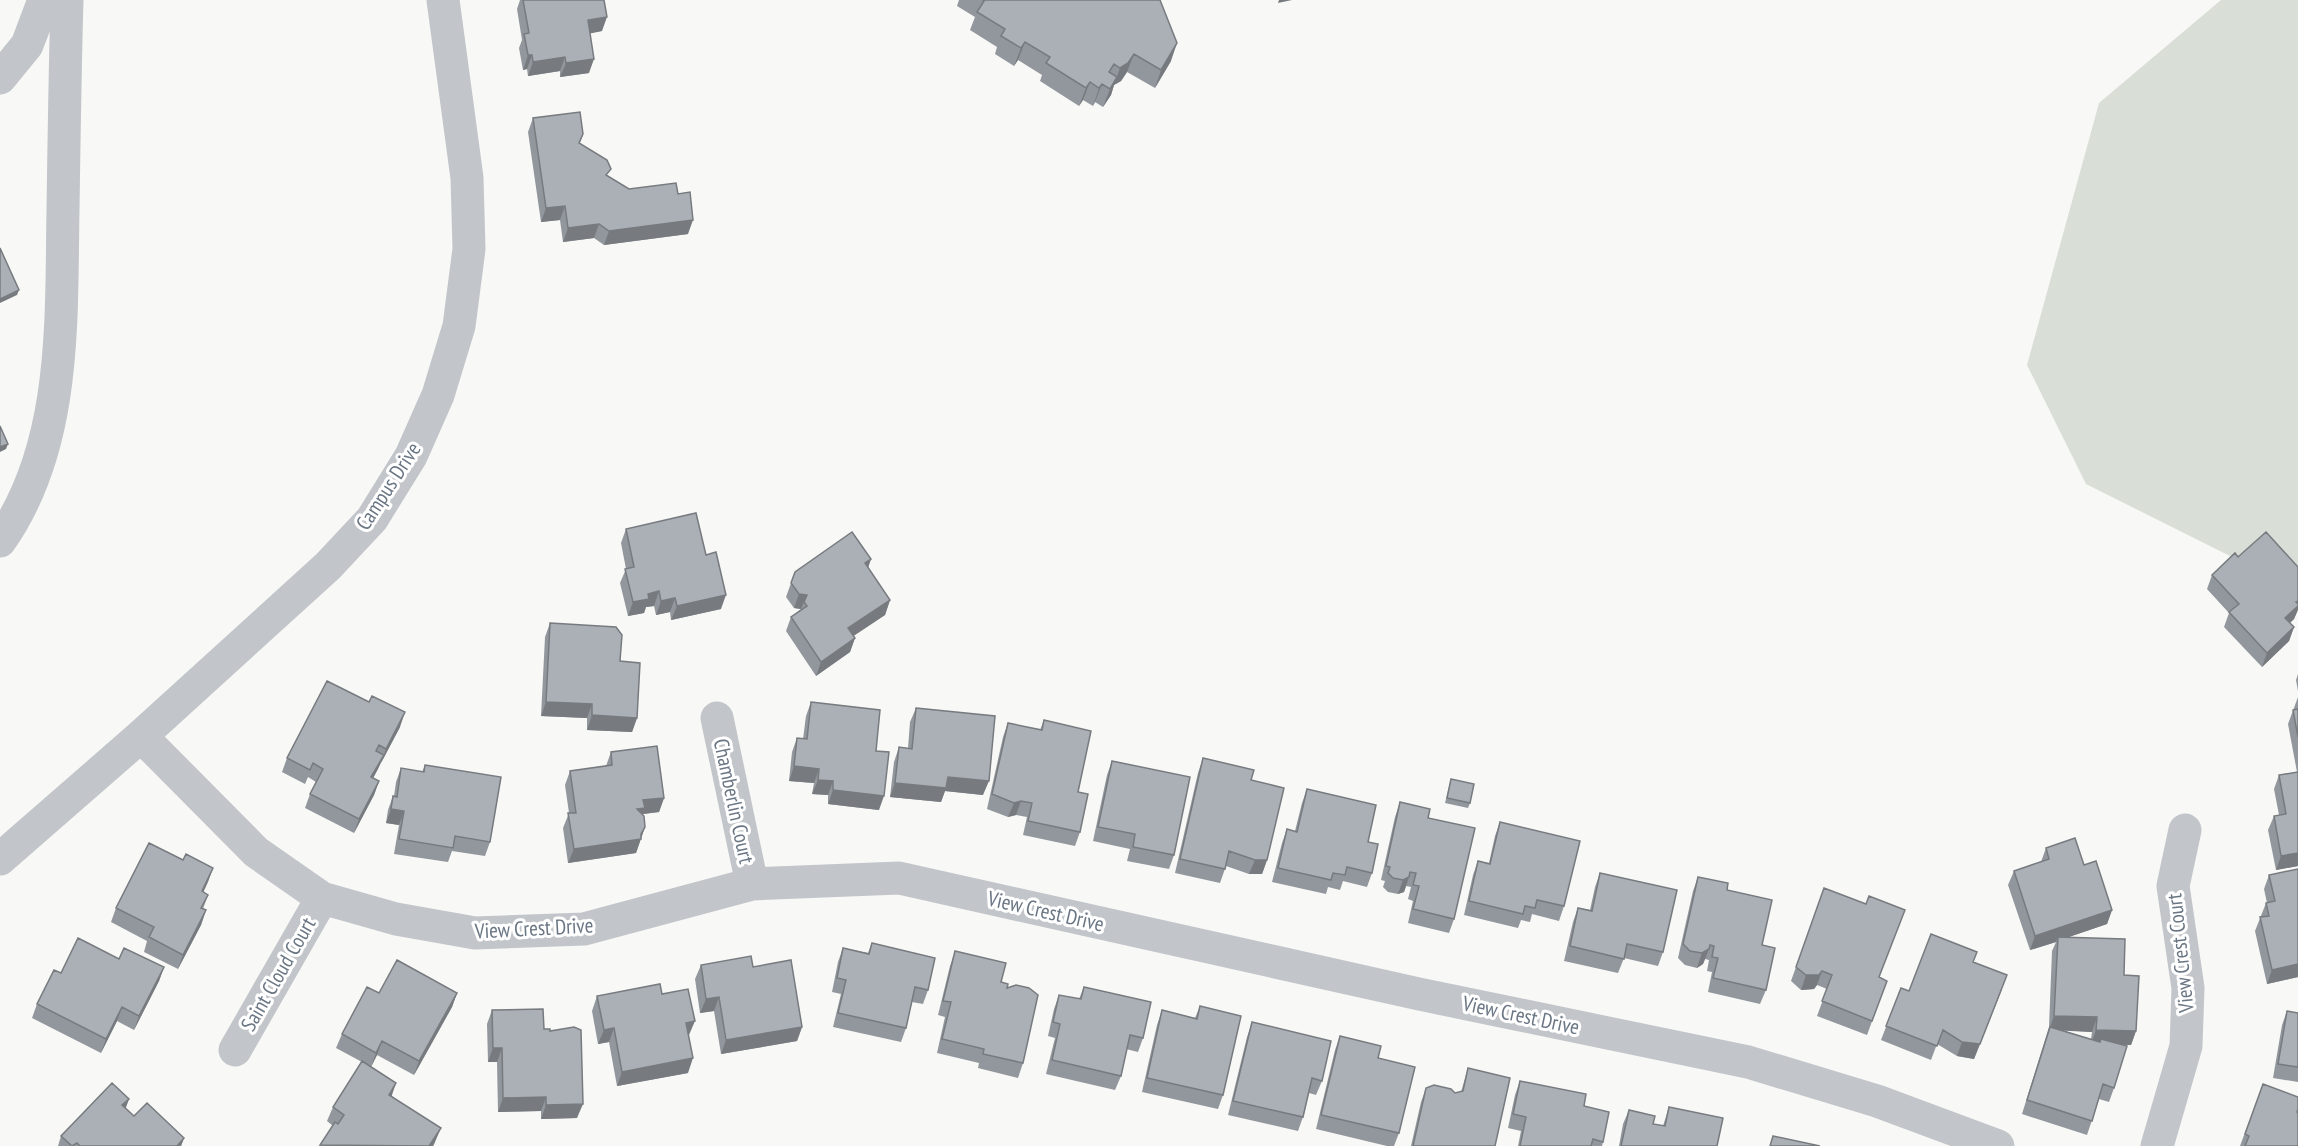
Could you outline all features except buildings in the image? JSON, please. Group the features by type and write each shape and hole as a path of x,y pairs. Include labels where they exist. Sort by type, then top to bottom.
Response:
{"street":[{"path":"0,78 27,45 44,0"},
{"path":"0,541 12,524 29,488 52,418 61,319 67,0"},
{"name":"Campus Drive","path":"0,859 285,606 372,519 411,456 438,395 459,326 469,249 467,178 443,0"},
{"name":"Chamberlin Court","path":"717,718 752,884"},
{"name":"View Crest Drive","path":"141,736 256,852 322,898 396,920 475,933 584,929 752,884 899,878 1419,994 1749,1062 1877,1101 1998,1146"},
{"name":"View Crest Court","path":"2157,1146 2186,1046 2188,988 2173,886 2185,830"},
{"name":"Saint Cloud Court","path":"235,1050 322,898"}],"shaded area":[{"path":"2221,0 2298,0 2298,590 2086,484 2027,365 2099,103"}]}
